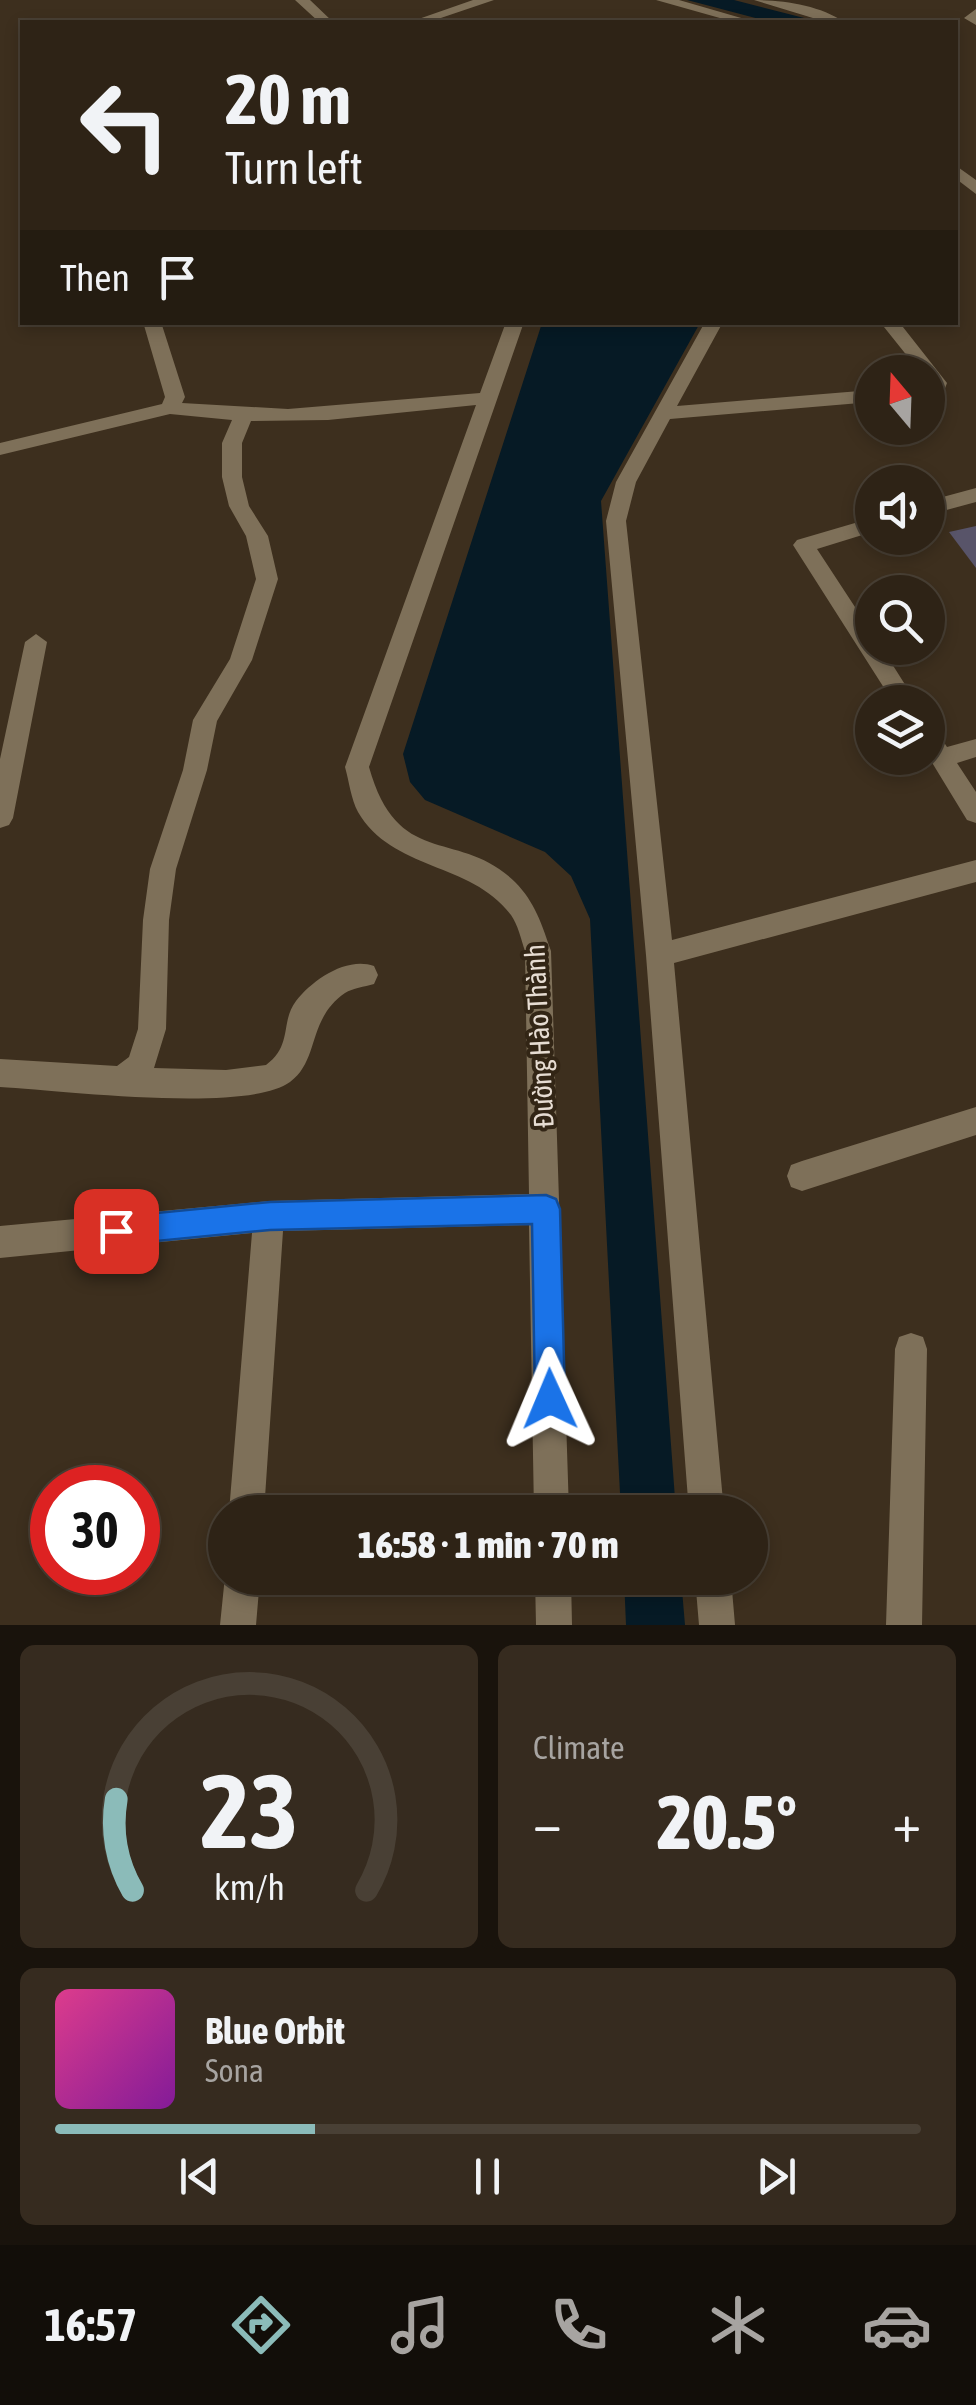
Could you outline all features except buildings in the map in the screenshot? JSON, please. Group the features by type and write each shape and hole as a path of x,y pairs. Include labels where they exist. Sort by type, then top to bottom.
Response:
{"street":[{"path":"302,0 324,20"},
{"path":"423,20 487,0"},
{"path":"663,0 740,20"},
{"path":"761,0 832,20"},
{"path":"976,12 972,18 976,21"},
{"path":"153,325 174,397 170,408"},
{"name":"Đường Hào Thành","path":"514,325 357,767 360,793 368,813 383,829 405,844 494,879 518,897 534,923 546,1209 552,1495"},
{"path":"707,1495 660,955 616,521 626,482 667,414 712,325"},
{"path":"890,325 916,355"},
{"path":"667,414 855,397"},
{"path":"0,448 170,408 306,414 485,398"},
{"path":"120,1080 142,1065 152,1029 156,920 164,870 206,720 241,660 267,579 257,536 238,506 232,477 232,443 245,414"},
{"path":"945,503 976,495"},
{"path":"855,530 804,546 894,685"},
{"path":"0,818 36,642"},
{"path":"945,748 976,748"},
{"path":"945,765 976,813"},
{"path":"660,955 976,871"},
{"path":"0,1074 260,1082 282,1071 302,1038 306,1010 340,980 364,975"},
{"path":"802,1176 976,1121"},
{"path":"0,1242 270,1216 546,1209"},
{"path":"248,1495 270,1216"},
{"path":"904,1625 911,1349"},
{"path":"238,1625 241,1595"},
{"path":"553,1595 554,1625"},
{"path":"714,1595 717,1625"}],"water":[{"path":"687,0 734,0 812,20 763,20"},
{"path":"541,325 699,325 601,501 675,1495 620,1495 590,919 571,876 545,852 425,800 410,782 403,754"},
{"path":"625,1595 682,1595 685,1625 626,1625"}],"route":[{"path":"116,1231 270,1216 546,1209 550,1399"}]}
